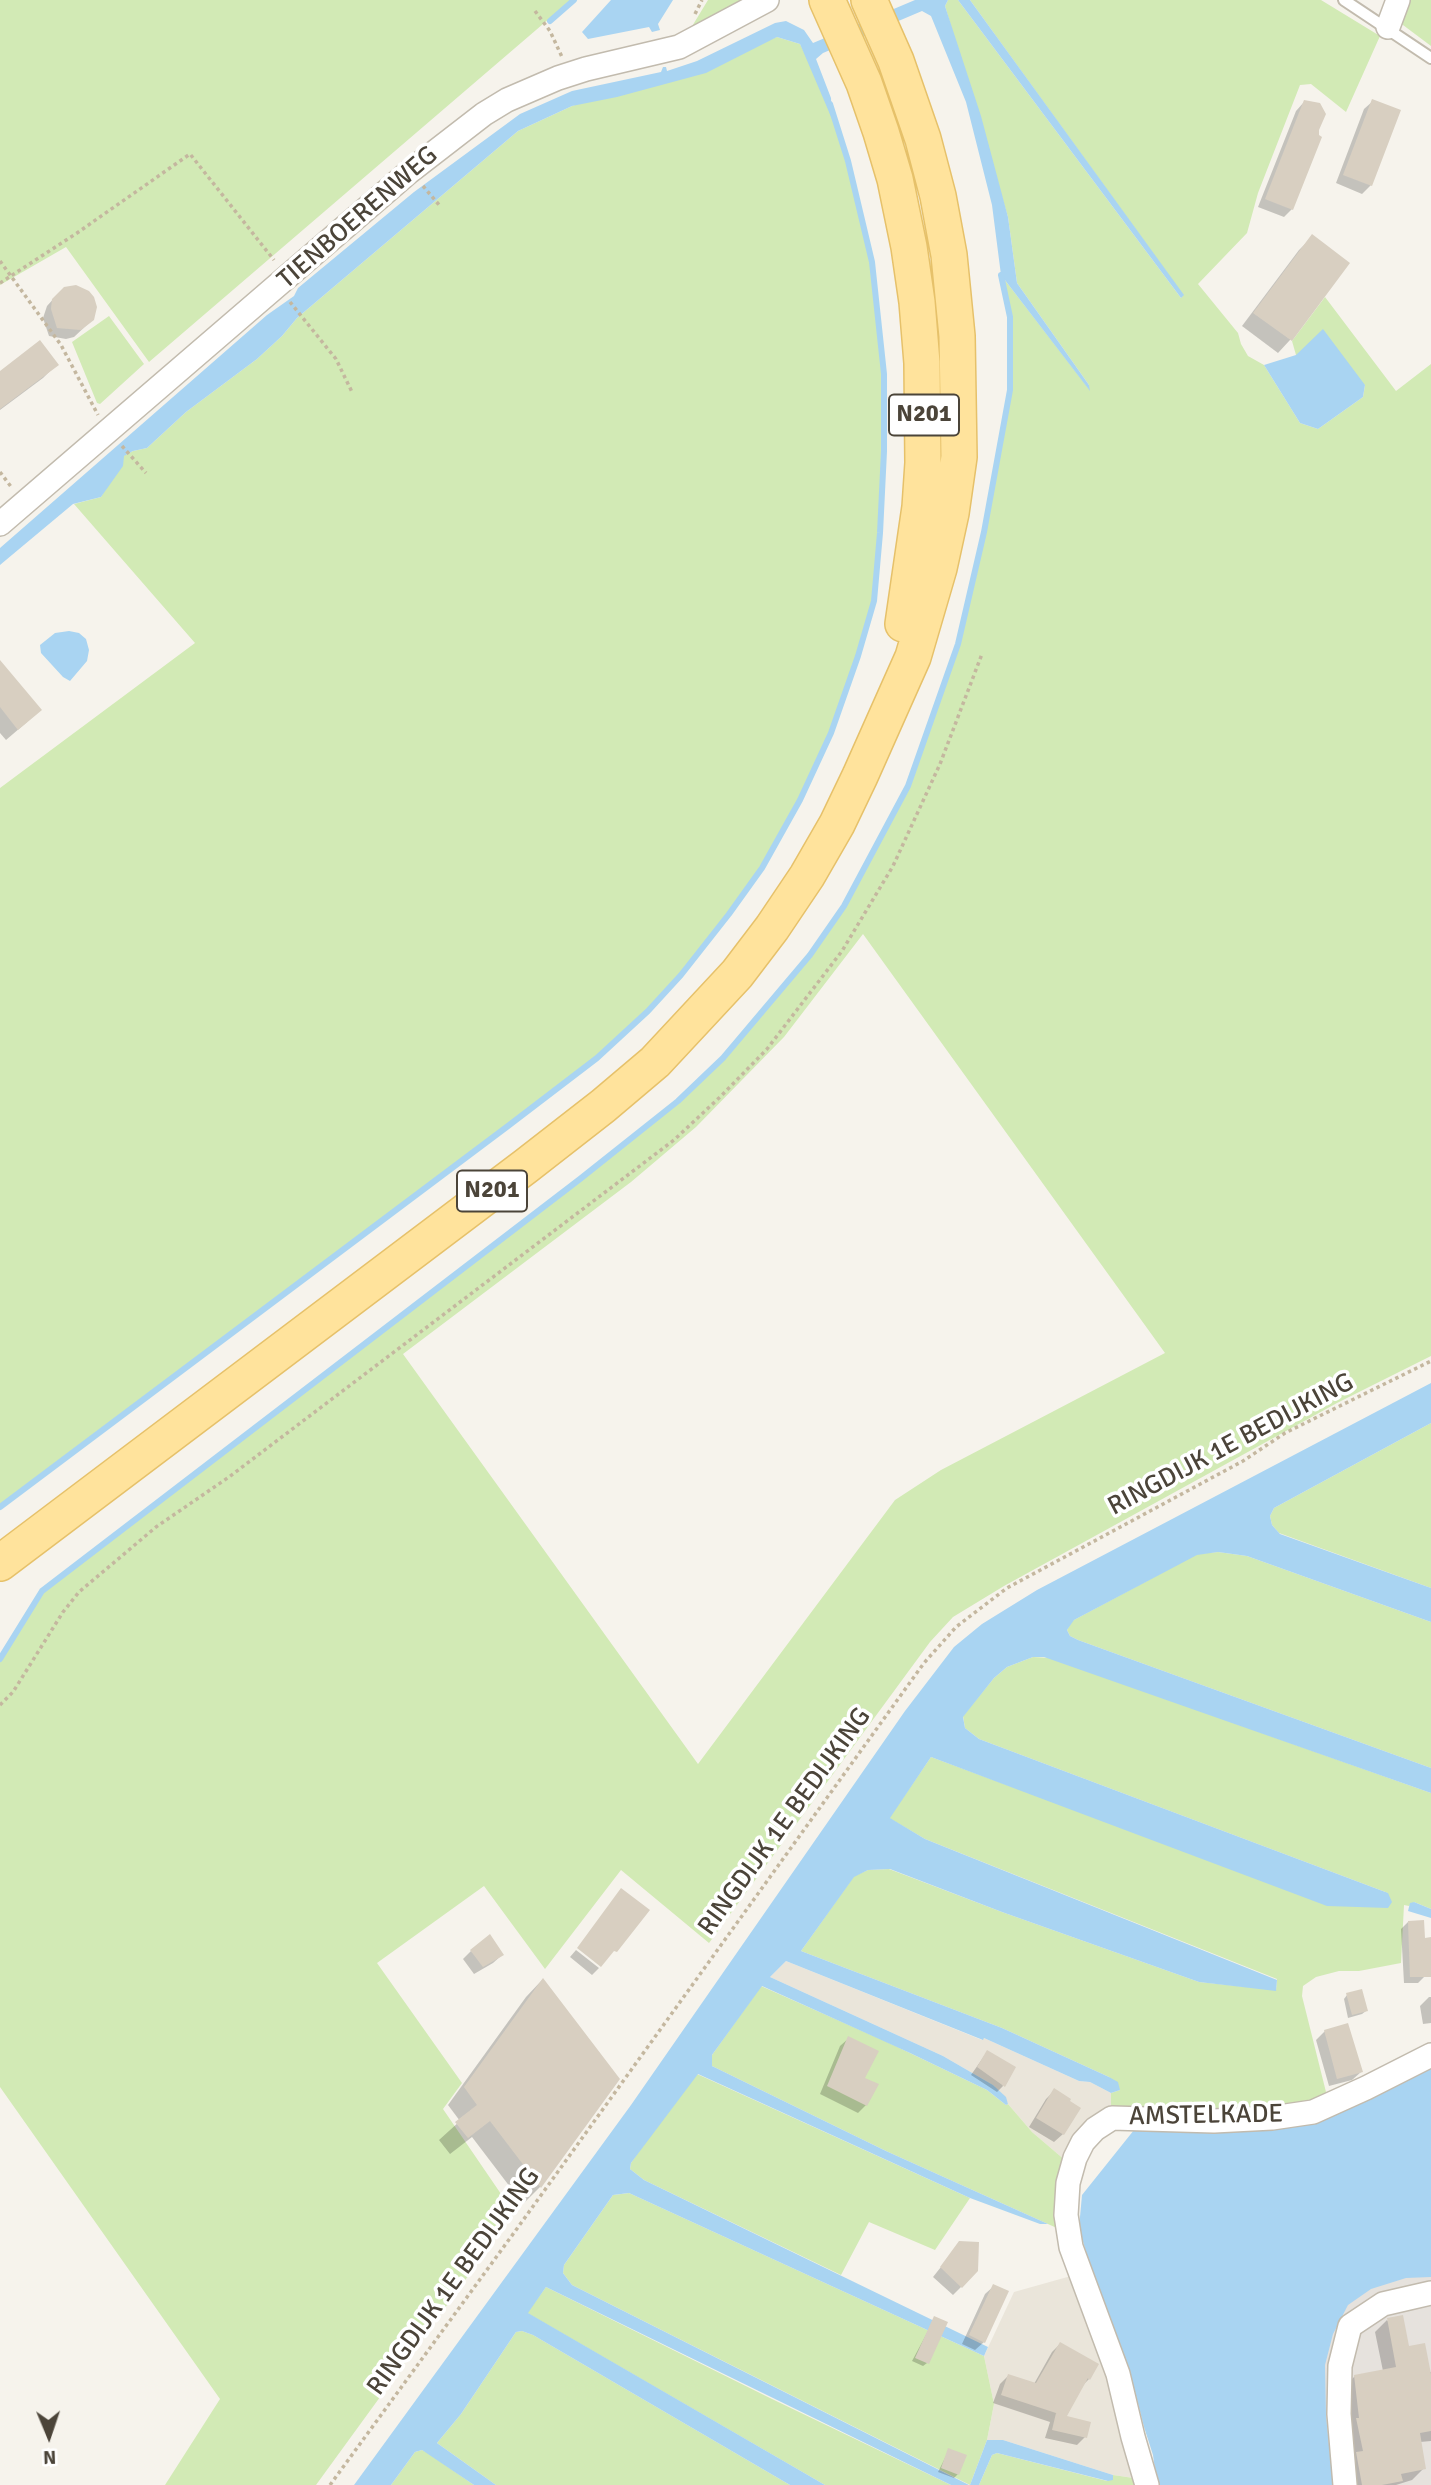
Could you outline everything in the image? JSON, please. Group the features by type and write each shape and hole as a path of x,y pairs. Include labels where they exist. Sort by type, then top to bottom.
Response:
{"main road":[{"name":"N201","path":"0,1563 537,1157 655,1062 737,974 807,876 860,776 913,657 939,568 959,457 956,322 949,255 938,196 923,139 876,15"},
{"name":"N201","path":"839,25 881,132 895,178 909,247 922,363 924,416 920,507 905,615 881,726"}],"street":[{"name":"TIENBOERENWEG","path":"0,524 114,437 288,289 420,164 462,130 507,100 532,88 586,69 679,47 767,0"},
{"path":"1388,27 1398,0"},
{"name":"AMSTELKADE","path":"1147,2485 1118,2374 1070,2247 1066,2215 1068,2183 1083,2142 1095,2129 1112,2118 1214,2121 1272,2118 1313,2112 1431,2055"},
{"path":"1345,2485 1339,2414 1340,2365 1350,2326 1383,2304 1431,2293"}],"lane":[{"path":"1344,0 1431,58"}],"path":[{"path":"535,11 550,31"},
{"path":"0,283 190,154 336,359 352,392"},
{"path":"419,182 440,206"},
{"path":"0,261 61,345 95,411 146,473"},
{"path":"0,1705 13,1692 63,1612 79,1592 156,1527 229,1477 655,1155 720,1097 767,1049 842,951 893,866 940,764 982,654"},
{"name":"RINGDIJK 1E BEDIJKING","path":"330,2485 916,1674 956,1627 1007,1588 1243,1461 1285,1433 1431,1361"}],"shaded area":[{"path":"786,1961 982,2040 984,2038 1079,2081 1090,2082 1111,2093 1111,2110 1066,2161 1032,2132 993,2085 943,2056 770,1977"},
{"path":"1431,2274 1431,2485 1327,2485 1318,2363 1346,2305 1371,2286 1406,2275"},
{"path":"1071,2276 1110,2370 1140,2479 1113,2475 1003,2440 987,2440 994,2404 984,2356 1014,2292"}],"green space":[{"path":"0,0 571,0 149,362 66,247 0,285"},
{"path":"708,0 745,0 691,28"},
{"path":"948,0 958,0 1181,298 1183,295 970,0 1321,0 1380,36 1346,112 1311,84 1300,85 1258,193 1247,233 1198,284 1238,333 1248,356 1264,365 1300,423 1318,429 1363,397 1365,385 1296,355 1292,341 1325,297 1396,391 1431,364 1431,1356 1337,1403 1004,1586 953,1617 930,1642 709,1943 621,1870 545,1969 484,1886 377,1963 462,2083 443,2109 514,2213 316,2485 165,2485 220,2399 0,2087 0,1659 42,1591 678,1102 723,1058 765,1010 810,955 844,906 908,786 958,644 984,532 1010,390 1010,317 1001,275 1089,389 1089,385 1017,283 1008,217 945,6","holes":["863,934 1165,1353 941,1470 895,1500 698,1764 403,1354 631,1182 696,1127 784,1037"]},
{"path":"1407,0 1431,0 1431,46 1399,22"},
{"path":"777,37 800,44 830,102 848,161 872,262 884,374 884,451 874,601 831,733 800,800 762,868 729,914 681,975 648,1011 597,1058 0,1507 0,788 195,643 74,504 101,497 123,456 147,448 186,412 257,359 297,318 518,131 572,106"},
{"path":"109,316 144,364 100,404 97,403 72,342"},
{"path":"1431,1423 1431,1588 1279,1533 1272,1525 1270,1516 1274,1508"},
{"path":"1218,1552 1247,1556 1431,1622 1431,1768 1070,1636 1067,1630 1072,1621 1197,1554"},
{"path":"1033,1657 1051,1658 1431,1793 1431,1909 1414,1902 1409,1906 1404,1905 1401,1963 1359,1971 1339,1971 1316,1977 1303,1986 1302,1996 1327,2096 1285,2109 1111,2110 1111,2093 1120,2090 1109,2077 1002,2028 801,1951 854,1876 868,1870 889,1869 1199,1982 1276,1990 1277,1979 925,1839 889,1818 931,1757 1102,1820 1388,1893 979,1739 965,1728 963,1716 994,1678 1007,1667"},
{"path":"761,1986 887,2042 987,2090 1008,2104 1032,2132 1066,2161 1059,2229 886,2151 712,2066 712,2055"},
{"path":"697,2074 970,2198 935,2250 869,2222 841,2275 644,2180 630,2169 631,2163 646,2141"},
{"path":"629,2193 984,2356 994,2404 987,2440 970,2485 572,2285 563,2273 564,2265 613,2195"},
{"path":"546,2287 951,2485 825,2485 527,2313"},
{"path":"522,2331 790,2485 496,2485 437,2443 461,2414 516,2332"},
{"path":"422,2450 474,2485 391,2485 415,2452"},
{"path":"997,2453 1107,2481 1113,2479 1113,2475 1140,2479 1141,2485 979,2485 992,2455"}],"water":[{"path":"611,0 673,0 658,24 660,30 652,32 649,27 588,39 582,32"},
{"path":"915,0 948,0 945,6 981,116 1008,217 1017,283 1089,385 1090,391 1001,275 992,205 966,102 931,16 922,11 823,53 816,59 831,98 832,119 800,44 777,37 706,73 572,106 518,131 297,318 257,359 186,412 147,448 124,456 123,466 101,497 73,504 0,565 0,548 267,315 294,296 298,288 414,192 520,114 572,91 661,72 663,67 666,67 667,71 697,61 775,23 786,21 804,30 813,43"},
{"path":"958,0 970,0 1184,295 1181,298"},
{"path":"1323,329 1365,385 1363,397 1318,429 1300,423 1264,365 1296,355"},
{"path":"55,633 79,633 86,639 89,650 87,661 70,681 41,653 40,645"},
{"path":"1431,1383 1431,1423 1274,1508 1270,1516 1272,1525 1280,1534 1431,1588 1431,1622 1247,1556 1218,1552 1197,1555 1074,1620 1067,1630 1070,1636 1078,1640 1431,1768 1431,1793 1044,1657 1033,1657 1007,1667 994,1678 963,1717 965,1728 979,1739 1388,1893 1392,1902 1388,1908 1327,1906 931,1757 890,1818 925,1839 1277,1980 1276,1991 1199,1982 890,1869 868,1870 854,1877 801,1951 1002,2028 1109,2077 1118,2082 1120,2090 1111,2093 1090,2082 1079,2081 984,2038 983,2040 786,1961 770,1977 943,2056 993,2085 1006,2097 1008,2104 987,2090 910,2053 762,1986 712,2055 712,2066 886,2151 1048,2224 1040,2224 970,2198 698,2074 631,2163 630,2169 644,2180 988,2347 984,2356 629,2193 613,2195 564,2265 563,2273 572,2285 969,2485 951,2485 546,2287 528,2313 825,2485 790,2485 522,2331 516,2332 461,2414 437,2443 496,2485 474,2485 422,2450 415,2452 391,2485 354,2485 631,2105 905,1711 954,1647 982,1624 1037,1590"},
{"path":"1410,1903 1431,1909 1431,1918 1408,1911"},
{"path":"1431,2068 1431,2277 1406,2278 1371,2289 1348,2305 1333,2334 1325,2365 1326,2416 1333,2485 1157,2485 1153,2455 1134,2388 1098,2293 1079,2228 1082,2195 1134,2130 1269,2128"},
{"path":"987,2440 1003,2440 1113,2475 1113,2480 1108,2481 997,2453 992,2455 979,2485 970,2485"}],"building":[{"path":"1372,99 1401,110 1372,186 1343,175"},
{"path":"1304,100 1320,103 1326,114 1319,130 1322,137 1293,210 1265,199"},
{"path":"1312,234 1350,263 1292,341 1253,313"},
{"path":"76,285 89,291 94,297 97,307 94,320 81,330 57,328 51,309 52,299 64,287"},
{"path":"40,340 59,365 0,409 0,371"},
{"path":"0,660 42,710 18,730 0,707"},
{"path":"621,1888 650,1910 617,1952 614,1951 601,1967 577,1948"},
{"path":"1424,1920 1425,1938 1431,1937 1431,1977 1410,1977 1408,1921"},
{"path":"490,1934 504,1955 483,1967 470,1950"},
{"path":"543,1978 620,2079 541,2188 490,2121 468,2138 455,2122 477,2105 464,2087"},
{"path":"1362,1989 1368,2011 1352,2015 1346,1993"},
{"path":"1348,2023 1363,2072 1337,2079 1324,2030"},
{"path":"848,2036 879,2051 865,2078 879,2084 867,2106 827,2086"},
{"path":"987,2050 1016,2067 1005,2087 977,2067"},
{"path":"1054,2088 1081,2108 1064,2135 1036,2118"},
{"path":"959,2241 979,2242 978,2271 962,2288 940,2267"},
{"path":"993,2284 1009,2291 985,2343 969,2335"},
{"path":"1403,2315 1409,2346 1425,2343 1431,2374 1431,2431 1420,2433 1426,2469 1401,2474 1403,2481 1362,2485 1356,2452 1363,2451 1356,2418 1359,2418 1354,2375 1396,2367 1387,2318"},
{"path":"934,2316 948,2322 929,2364 915,2358"},
{"path":"1060,2342 1099,2364 1067,2416 1091,2422 1087,2438 1052,2430 1056,2413 1001,2395 1008,2374 1036,2383"},
{"path":"948,2448 967,2455 959,2475 941,2468"}],"waterway":[{"path":"550,21 574,0"},
{"path":"0,1507 597,1058 648,1011 681,975 762,868 800,800 831,733 874,601 884,451 884,374 872,262 848,161 830,104"},
{"path":"0,1659 42,1591 678,1101 723,1058 810,955 844,906 908,786 958,644 984,532 1010,390 1010,317 1001,275"}]}
